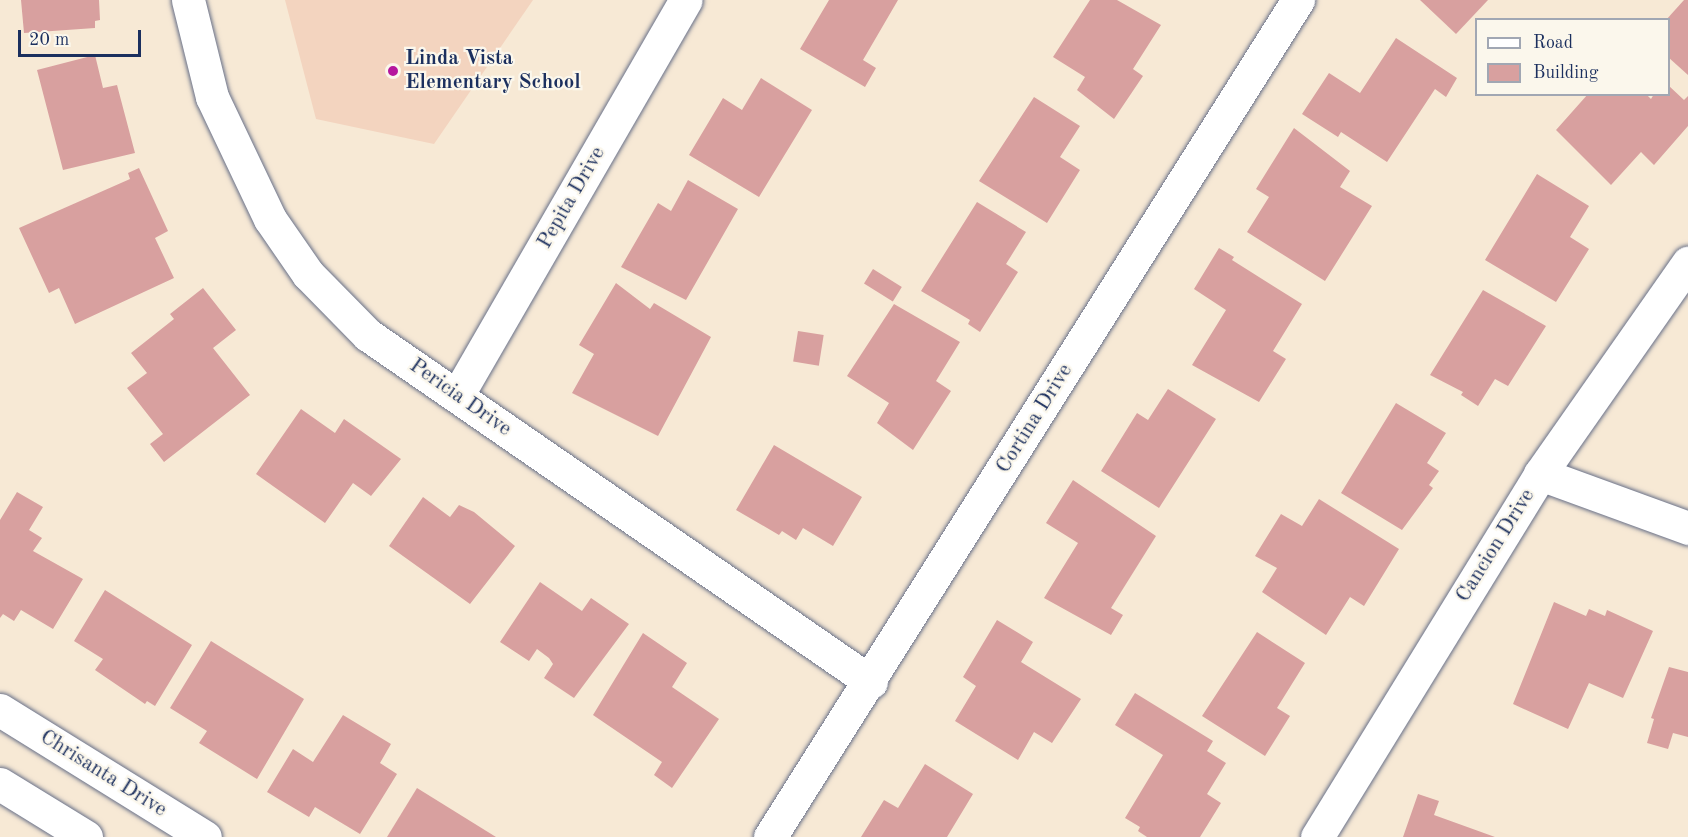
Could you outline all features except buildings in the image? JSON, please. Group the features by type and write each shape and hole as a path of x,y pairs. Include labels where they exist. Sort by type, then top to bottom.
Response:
{"street":[{"name":"Pericia Drive","path":"188,0 212,97 270,219 308,274 368,335 870,682"},
{"name":"Pepita Drive","path":"458,396 686,0"},
{"name":"Cortina Drive","path":"770,837 870,682 1298,0"},
{"name":"Cancion Drive","path":"1317,837 1540,474 1688,263"},
{"path":"1540,474 1688,528"},
{"name":"Chrisanta Drive","path":"0,710 205,837"},
{"path":"0,784 86,837"}],"shaded area":[{"name":"Linda Vista Elementary School","path":"285,0 533,0 434,144 316,119"}],"place":[{"name":"Linda Vista Elementary School","path":"393,71"}]}
